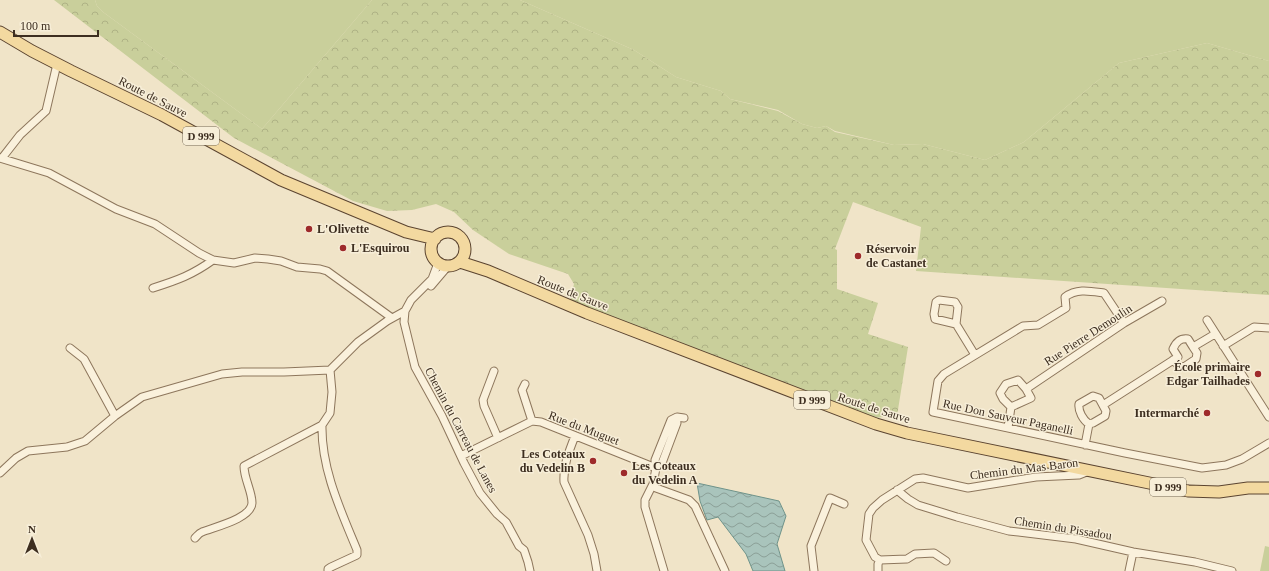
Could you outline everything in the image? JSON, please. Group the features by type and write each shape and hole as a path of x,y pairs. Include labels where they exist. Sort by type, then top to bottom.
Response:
{"main road":[{"name":"Route de Sauve","path":"0,32 56,64 162,115 281,180 406,232 435,239"},
{"name":"Route de Sauve","path":"406,232 423,243 432,252"},
{"path":"450,232 456,234 464,241 463,257 452,266 443,265 433,256 433,243 435,239 444,233 450,232"},
{"name":"Route de Sauve","path":"463,257 488,271 587,313 876,424 907,433 1188,491 1219,492 1248,488 1269,488"},
{"name":"Route de Sauve","path":"1248,488 1269,479"}],"street":[{"path":"56,64 46,111 20,135 1,158 49,173 116,209 155,224 199,253 213,260 234,263 255,258 281,261 297,267 320,268 327,271 392,318"},
{"path":"153,288 179,280 196,272 213,260"},
{"path":"0,474 16,458 28,451 67,447 85,441 115,416 142,398 222,374 242,372 330,370 358,342 392,318 405,312 411,300 418,295 443,265"},
{"name":"Rue Don Sauveur Paganelli","path":"1124,323 1104,292 1084,290 1071,292 1065,297 1066,308 1038,324 1023,326 944,374 938,381 933,412 1085,445 1202,468 1226,465 1242,459 1269,443"},
{"name":"Rue Pierre Demoulin","path":"1026,389 1124,323 1162,301"},
{"name":"Chemin du Carreau de Lanes","path":"405,312 404,322 415,367 442,416 480,493 497,514 506,522 519,546 524,550 530,571"},
{"path":"1207,320 1269,417"},
{"path":"956,324 976,355"},
{"path":"1223,346 1254,327 1269,328"},
{"path":"1193,347 1215,334"},
{"path":"1103,405 1173,360 1178,357 1173,349 1175,342 1183,338 1188,339 1197,353 1196,359 1184,367 1179,366 1173,360"},
{"path":"70,348 84,360 115,416"},
{"path":"195,538 200,533 234,520 250,509 252,502 244,474 244,466 322,425 330,413 332,392 330,370"},
{"path":"494,371 483,400 484,406 498,438"},
{"path":"1018,380 1026,389 1031,398 1011,407 1003,399 1000,392 1006,384 1018,380"},
{"path":"525,384 522,390 532,421"},
{"path":"1093,396 1099,398 1106,410 1105,416 1089,424 1085,421 1078,409 1079,404 1093,396"},
{"path":"1008,428 1011,407"},
{"path":"664,571 645,507 645,500 653,484 656,468 655,460 671,420 676,419 677,417 684,418"},
{"name":"Rue du Muguet","path":"461,456 532,421 541,422 656,468"},
{"path":"1085,445 1089,424"},
{"path":"322,425 322,441 333,488 357,550 357,555 331,567 328,571"},
{"path":"575,436 565,464 564,482 588,535 594,554 597,571"},
{"name":"Chemin du Mas Baron","path":"880,560 872,552 866,540 869,514 873,508 915,479 923,478 968,488 1036,477 1079,475 1090,471"},
{"path":"653,484 656,488 689,500 695,506 725,571"},
{"name":"Chemin du Pissadou","path":"897,490 918,505 1010,531 1076,540 1133,552 1195,562 1232,571"},
{"path":"814,571 811,546 830,498 844,504"},
{"path":"1129,571 1133,552"},
{"path":"878,571 878,564 880,560 907,559 915,554 934,553 946,561"}],"green space":[{"path":"54,0 95,0 97,6 103,12 262,129 372,0 520,0 634,50 676,77 721,91 730,99 778,111 802,124 817,128 826,126 835,132 894,145 923,144 985,160 1024,142 1119,63 1207,43 1269,61 1269,295 916,271 921,227 853,202 835,249 837,250 837,289 878,303 868,334 908,347 897,416 871,418 570,301 574,284 568,274 509,254 473,230 454,212 436,204 412,210 387,211 353,201 234,138"},
{"path":"95,0 372,0 262,129 103,12 97,6"},
{"path":"520,0 1269,0 1269,61 1207,43 1119,63 1024,142 985,160 923,144 894,145 835,131 826,126 817,128 802,124 778,110 730,99 721,91 676,77 634,50"},
{"path":"1265,546 1269,547 1269,571 1260,571"}],"water":[{"path":"697,483 779,501 786,516 777,544 785,571 753,571 746,554 718,517 707,520 700,501"}],"place":[{"name":"L'Olivette","path":"309,229"},
{"name":"L'Esquirou","path":"343,248"},
{"name":"Réservoir de Castanet","path":"858,256"},
{"name":"École primaire Edgar Tailhades","path":"1258,374"},
{"name":"Intermarché","path":"1207,413"},
{"name":"Les Coteaux du Vedelin B","path":"593,461"},
{"name":"Les Coteaux du Vedelin A","path":"624,473"}]}
